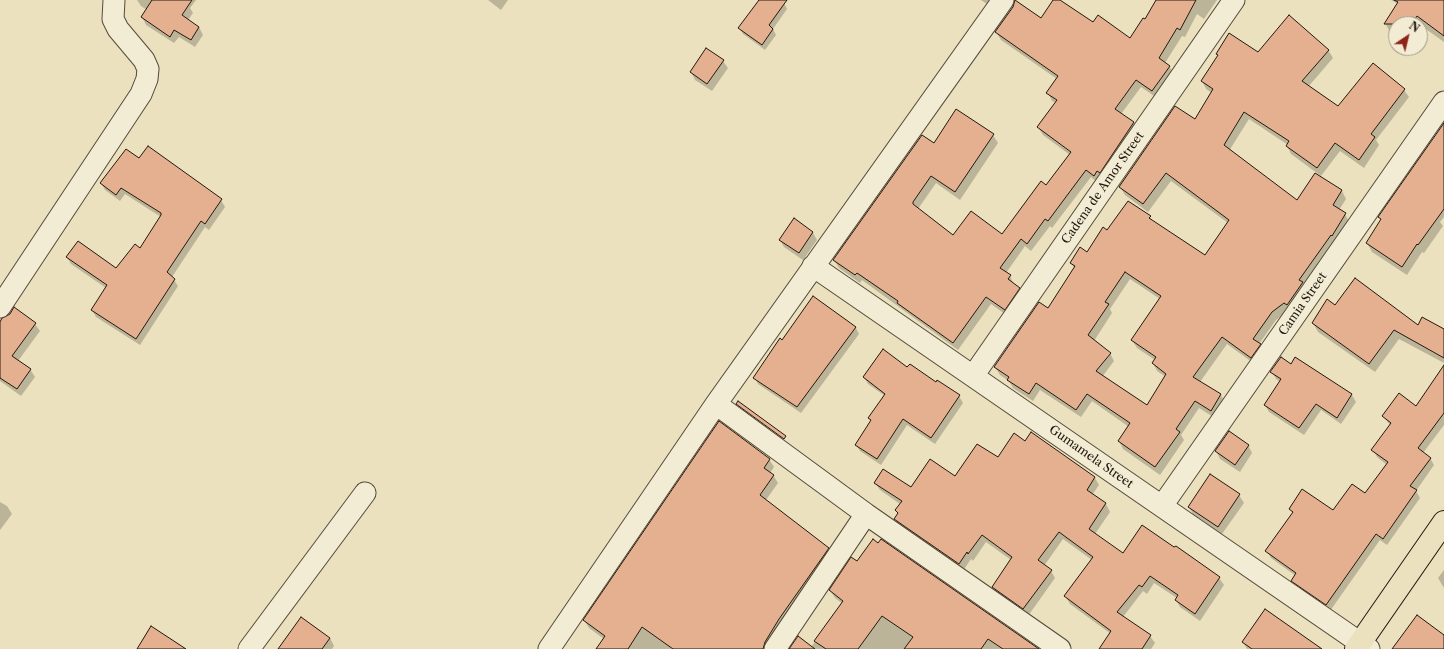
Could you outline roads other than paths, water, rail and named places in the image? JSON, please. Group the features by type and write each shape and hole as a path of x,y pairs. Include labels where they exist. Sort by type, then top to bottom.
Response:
{"main road":[{"path":"1362,647 1444,522"}],"street":[{"path":"0,307 141,94 147,79 148,69 144,60 118,29 113,19 114,0"},
{"path":"549,649 716,404 1003,0"},
{"name":"Cadena de Amor Street","path":"973,376 1234,0"},
{"name":"Camia Street","path":"1162,506 1444,102"},
{"name":"Gumamela Street","path":"814,266 1162,506 1362,647"},
{"path":"716,404 866,514 1060,649"},
{"path":"249,649 365,493"},
{"path":"775,649 866,514"}]}
